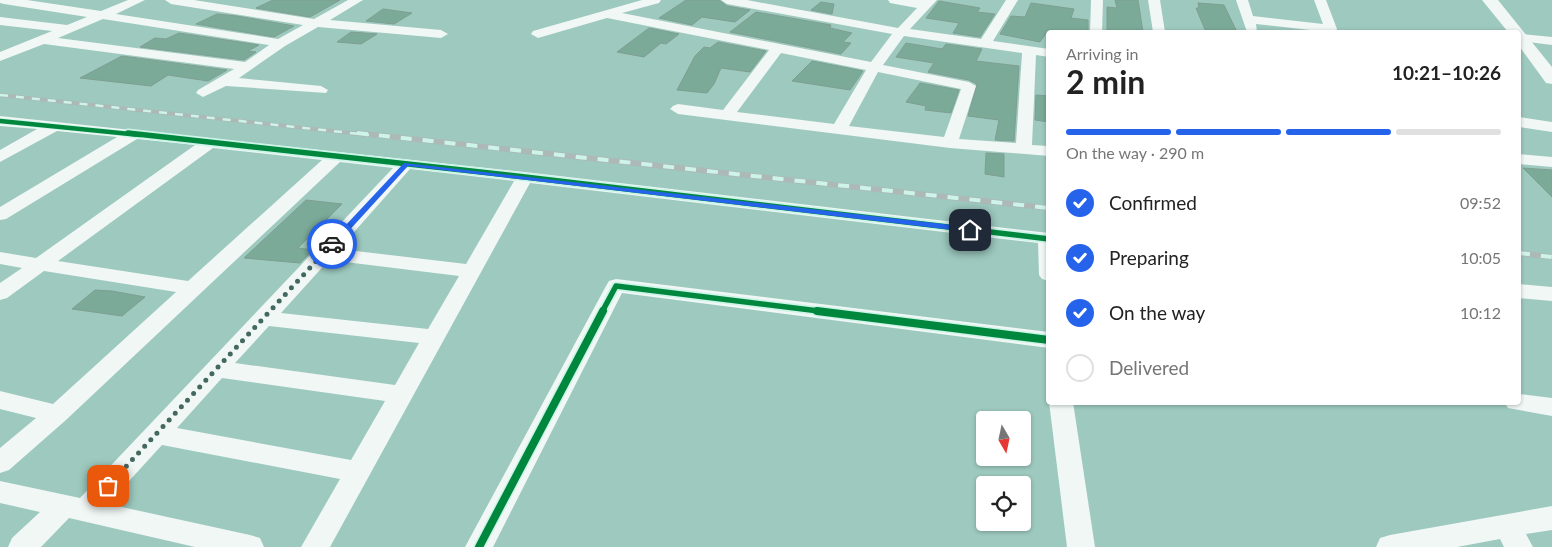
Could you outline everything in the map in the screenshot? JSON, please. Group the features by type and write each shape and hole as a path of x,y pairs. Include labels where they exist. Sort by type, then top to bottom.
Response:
{"street":[{"path":"4,0 280,43"},
{"path":"0,58 139,0"},
{"path":"171,0 316,23 441,34"},
{"path":"203,92 248,67 280,43 357,0"},
{"path":"538,34 655,0"},
{"path":"727,0 902,32 1046,53"},
{"path":"894,0 929,3"},
{"path":"985,43 1012,0"},
{"path":"1096,30 1097,0"},
{"path":"1154,0 1160,30"},
{"path":"1242,0 1251,30"},
{"path":"1248,20 1331,29 1320,0"},
{"path":"1490,0 1515,30"},
{"path":"838,129 874,66 929,3"},
{"path":"606,14 969,86 950,143"},
{"path":"0,21 67,29"},
{"path":"1521,35 1552,41"},
{"path":"1521,38 1552,79"},
{"path":"44,40 248,67"},
{"path":"727,116 778,48"},
{"path":"1024,149 1029,50"},
{"path":"223,81 321,90"},
{"path":"678,109 950,143 1046,151"},
{"path":"0,121 525,177 1046,239"},
{"path":"1521,122 1552,126"},
{"path":"0,157 55,126"},
{"path":"0,215 134,134"},
{"path":"0,293 210,142"},
{"path":"0,463 57,414 336,156"},
{"path":"1521,159 1552,162"},
{"path":"22,547 74,509 156,434 406,164"},
{"path":"314,547 525,177"},
{"path":"324,253 472,271"},
{"path":"0,258 193,288"},
{"path":"479,547 616,286 1046,340"},
{"path":"1521,291 1552,294"},
{"path":"264,318 434,337"},
{"path":"216,369 401,395"},
{"path":"0,400 57,414"},
{"path":"1521,403 1552,407"},
{"path":"1061,405 1081,547 1088,547"},
{"path":"156,434 357,472"},
{"path":"0,492 250,547"},
{"path":"1390,547 1513,537 1552,518"}],"building":[{"path":"273,0 340,0 310,17 256,8"},
{"path":"686,0 719,0 727,6 750,10 735,22 702,17 692,25 659,18"},
{"path":"1115,0 1138,0 1143,30 1107,30 1107,7 1117,8"},
{"path":"939,1 980,8 977,12 995,14 980,37 953,33 959,23 926,18"},
{"path":"821,2 834,4 832,14 811,10"},
{"path":"1031,3 1074,9 1071,18 1088,20 1088,30 1046,30 1046,33 1040,42 1000,34 1011,16 1025,17"},
{"path":"1198,3 1224,5 1236,30 1205,30 1196,8 1199,8"},
{"path":"383,9 412,13 394,24 366,21"},
{"path":"756,12 831,25 830,28 852,33 843,42 851,43 841,54 730,32"},
{"path":"217,14 294,26 274,37 196,24"},
{"path":"649,28 679,34 666,44 661,43 644,57 617,52"},
{"path":"351,32 377,34 361,44 337,42"},
{"path":"179,33 259,45 248,51 256,52 244,60 140,47 155,38 166,39"},
{"path":"718,42 766,51 750,72 721,68 714,84 707,93 677,90 695,56 704,47 710,48"},
{"path":"906,43 942,49 946,44 982,49 976,61 1019,66 1014,141 995,140 999,120 968,116 977,84 969,80 928,72 934,63 896,57"},
{"path":"122,56 227,70 208,81 168,75 151,86 80,78"},
{"path":"812,61 863,71 850,90 792,81"},
{"path":"920,83 959,90 951,113 925,110 926,106 906,102"},
{"path":"1036,95 1046,96 1046,122 1035,120"},
{"path":"986,153 1004,154 1004,177 985,174"},
{"path":"1523,168 1552,170 1552,197"},
{"path":"306,200 342,204 298,248 313,250 300,263 244,258"},
{"path":"95,290 145,297 122,316 72,309"}],"railway":[{"path":"0,95 369,135"},
{"path":"357,133 1046,208"},
{"path":"1521,253 1552,257"}],"cycle path":[{"path":"0,121 525,177 1046,239"},
{"path":"479,547 616,286 1046,340"}],"way so far":[{"path":"108,486 332,244"}],"route":[{"path":"332,244 406,164 970,230"}]}
